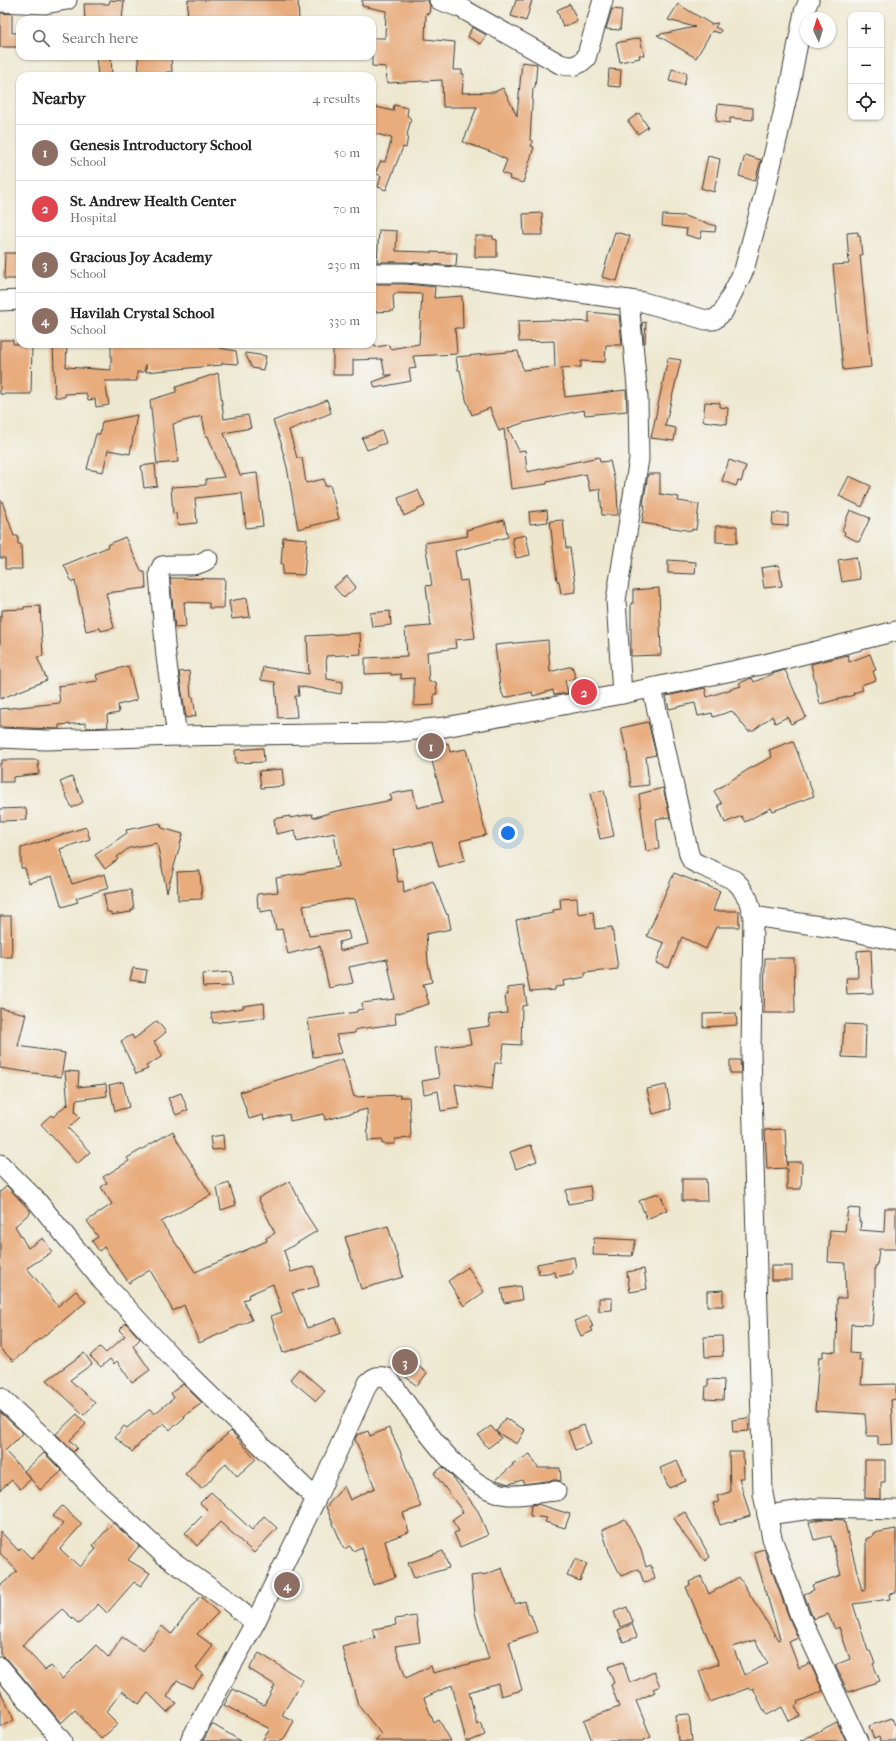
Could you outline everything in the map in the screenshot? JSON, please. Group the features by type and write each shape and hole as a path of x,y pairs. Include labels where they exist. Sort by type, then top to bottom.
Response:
{"street":[{"path":"0,2 45,4 67,0"},
{"path":"439,0 461,8 560,64 572,67 580,64 586,58 603,0"},
{"path":"376,273 406,273 487,280 643,302 706,320 714,320 724,312 744,270 767,183 790,84 804,12 809,0"},
{"path":"0,301 16,300"},
{"path":"622,694 616,600 639,459 638,398 628,300"},
{"path":"177,736 166,657 159,572 162,566 193,565 203,563 208,559"},
{"path":"0,738 46,740 177,736 387,733 445,727 622,694 765,664 896,631"},
{"path":"652,688 689,854 692,861 734,880 748,898 753,916 751,1053 760,1429 763,1494 772,1538 800,1616 858,1741"},
{"path":"753,916 847,930 896,941"},
{"path":"0,1164 36,1201 103,1282 177,1363 316,1499"},
{"path":"190,1741 255,1623 316,1499 368,1383 374,1377 380,1375 388,1378 444,1453 469,1477 489,1491 508,1495 556,1491"},
{"path":"0,1397 56,1450 96,1492 164,1554 226,1599 255,1623"},
{"path":"767,1515 819,1508 896,1510"},
{"path":"0,1667 62,1741"}],"building":[{"path":"110,0 124,1 122,16 85,16 84,4 109,4"},
{"path":"188,0 298,0 299,16 187,16"},
{"path":"362,0 428,0 430,6 429,14 426,13 425,39 455,42 453,70 462,70 462,74 464,74 462,93 494,92 503,88 517,116 522,62 537,64 535,88 533,88 530,140 533,141 531,146 534,147 523,183 509,179 510,176 502,173 507,160 491,152 463,142 477,107 443,107 442,80 387,83 386,67 372,66 372,60 376,60 376,38 385,38 386,11 362,6"},
{"path":"516,0 532,0 526,21 511,16"},
{"path":"570,4 577,21 563,27 557,10"},
{"path":"678,4 711,24 718,23 715,27 721,30 720,33 712,31 696,58 657,35 695,27 668,20"},
{"path":"612,9 622,10 620,30 606,29"},
{"path":"0,13 12,14 12,33 16,33 16,47 0,47"},
{"path":"472,27 486,35 481,44 468,37"},
{"path":"640,38 644,55 639,55 640,58 620,62 616,43"},
{"path":"96,60 111,60 112,72 98,72"},
{"path":"138,60 171,60 172,72 139,72"},
{"path":"609,69 621,70 620,87 608,86"},
{"path":"672,69 687,73 684,85 669,81"},
{"path":"718,104 753,108 753,120 730,118 730,123 716,121"},
{"path":"394,105 408,108 407,115 411,119 407,135 406,148 403,147 386,190 378,187 381,176 376,174 376,171 381,161 385,162 392,138 376,134 376,107 393,111"},
{"path":"639,113 648,127 638,134 628,121"},
{"path":"745,155 761,160 755,181 739,176"},
{"path":"708,156 720,159 714,192 701,188"},
{"path":"542,213 543,235 524,235 523,214"},
{"path":"663,215 684,216 716,226 715,232 702,231 700,239 686,235 687,229 662,226"},
{"path":"379,230 397,231 396,251 457,253 456,266 407,262 377,262"},
{"path":"615,232 630,236 617,281 602,277"},
{"path":"858,232 858,236 860,236 862,255 860,255 871,367 843,370 833,265 849,264 847,233"},
{"path":"475,236 493,236 493,239 497,240 497,257 475,257"},
{"path":"5,253 16,253 16,279 4,279"},
{"path":"376,284 406,284 435,287 434,298 462,296 463,328 455,328 457,354 413,356 416,368 409,369 411,381 375,388 373,382 392,375 385,375 382,359 353,360 353,375 333,375 333,348 376,348 389,345 390,349 419,344 422,294 395,293 395,295 393,295 394,311 376,312"},
{"path":"589,312 619,315 622,345 606,345 605,362 581,361 581,367 561,368 565,397 626,390 627,411 585,415 584,410 523,423 508,428 519,451 525,450 527,472 599,457 600,462 610,461 617,491 618,515 602,515 600,489 590,491 586,474 547,482 547,484 511,489 504,429 499,431 490,408 472,415 466,399 460,370 458,370 456,357 518,351 523,370 555,367 554,341 519,342 518,321 553,320 589,322"},
{"path":"646,322 645,343 644,343 642,323"},
{"path":"0,340 13,340 13,344 16,344 16,348 32,348 31,394 0,394"},
{"path":"53,348 67,348 66,367 111,370 111,348 220,348 236,351 238,364 222,363 222,365 146,372 146,364 144,372 137,372 137,381 105,381 109,405 96,407 95,399 88,400 86,393 65,394 65,397 55,397"},
{"path":"245,353 266,356 263,370 252,368"},
{"path":"668,358 681,360 665,426 676,428 674,441 651,438"},
{"path":"218,373 224,419 248,415 251,428 224,433 240,475 257,473 263,526 246,528 242,493 195,498 197,523 177,525 176,513 173,514 171,487 206,485 206,479 224,477 208,436 206,436 202,416 173,424 178,462 157,464 150,400 176,392 176,387"},
{"path":"327,400 331,413 289,430 297,458 302,458 306,483 324,479 325,486 330,485 339,519 298,529 282,445 273,421"},
{"path":"705,402 720,403 720,407 728,408 727,424 703,421"},
{"path":"137,415 130,454 108,450 103,472 87,469 96,434 100,434 102,422"},
{"path":"382,431 386,443 367,450 362,438"},
{"path":"729,460 746,466 741,482 738,481 736,486 722,481"},
{"path":"155,464 157,486 144,488 141,466"},
{"path":"648,474 660,474 660,494 679,497 678,501 699,504 696,530 692,529 692,531 642,523"},
{"path":"849,476 871,486 862,507 839,496"},
{"path":"418,490 425,506 404,516 398,498"},
{"path":"0,501 2,501 14,536 18,536 18,544 21,544 22,569 5,569 5,558 0,558"},
{"path":"547,510 548,522 530,524 529,512"},
{"path":"850,510 870,518 859,542 844,535 845,532 842,530"},
{"path":"773,513 788,513 788,526 772,525"},
{"path":"504,520 508,537 455,551 460,581 467,580 475,638 455,640 456,648 427,652 429,682 436,682 437,694 434,694 434,705 414,706 414,678 401,679 401,674 391,675 391,673 365,674 365,658 407,656 405,628 431,626 426,586 432,585 425,543 468,536 466,530"},
{"path":"563,520 566,548 570,548 576,592 561,594 559,581 557,581 550,521"},
{"path":"716,526 737,526 737,543 716,542"},
{"path":"526,535 530,555 516,558 512,538"},
{"path":"125,537 142,572 145,572 146,588 106,593 114,628 101,631 100,628 86,631 75,581 72,582 64,565 108,547 107,545"},
{"path":"283,537 307,539 304,575 282,574 283,564 281,564"},
{"path":"856,557 860,579 842,582 838,560"},
{"path":"668,560 696,562 695,574 668,573"},
{"path":"779,565 782,586 764,588 761,568"},
{"path":"347,576 356,587 344,598 334,587"},
{"path":"170,578 225,579 224,608 209,608 209,603 184,602 186,627 175,628"},
{"path":"659,588 661,655 631,656 631,603 633,603 633,590"},
{"path":"247,598 250,617 232,619 229,601"},
{"path":"40,606 43,656 37,657 47,680 0,699 0,616 2,616 2,610 24,609 24,607"},
{"path":"390,611 391,625 372,627 370,613"},
{"path":"360,633 361,654 326,656 327,679 343,682 341,694 298,686 299,696 295,696 297,717 278,718 275,682 261,680 263,667 309,674 307,636"},
{"path":"548,640 550,672 572,666 576,678 565,681 568,693 554,695 553,690 533,696 532,692 504,698 500,687 495,645"},
{"path":"870,654 876,670 873,671 876,680 861,685 863,690 853,693 854,695 820,704 811,664 848,655 849,662"},
{"path":"128,666 137,700 118,705 119,713 107,715 108,727 86,728 86,723 59,725 59,729 0,727 0,709 60,703 58,686 98,681 96,675"},
{"path":"785,670 806,717 791,724 787,717 775,723 772,716 753,731 748,731 732,711 713,717 712,713 698,716 695,703 669,709 666,696 705,688 707,697 741,686 739,683 752,678 754,682"},
{"path":"189,671 191,697 193,697 196,716 186,718 179,672"},
{"path":"648,722 656,755 646,757 649,785 631,787 627,753 621,728"},
{"path":"443,738 444,744 448,743 450,752 466,749 486,835 460,841 465,860 439,867 432,842 393,850 398,882 403,881 404,893 433,881 447,915 448,914 451,929 426,934 428,963 432,982 423,984 429,1004 395,1014 396,1024 358,1029 355,1030 355,1033 336,1035 342,1053 313,1057 308,1019 357,1012 357,1010 363,1009 362,1003 395,999 387,959 349,967 353,983 329,988 320,946 288,954 282,929 276,930 272,910 260,912 260,908 258,908 257,894 278,892 276,878 339,867 334,833 297,841 295,830 276,834 274,819 312,814 313,818 332,812 392,800 390,794 413,790 417,808 443,802 428,740","holes":["355,899 368,944 340,951 339,942 350,939 348,931 309,936 303,906"]},
{"path":"793,741 814,796 773,811 771,808 745,822 741,816 725,823 718,805 722,804 714,791 749,769 772,757 769,750"},
{"path":"263,748 264,762 236,763 235,750"},
{"path":"2,760 38,760 39,774 13,777 13,782 0,782 0,763 2,763"},
{"path":"282,769 284,786 261,788 259,771"},
{"path":"72,777 83,802 72,808 60,782"},
{"path":"663,788 670,817 656,819 659,849 646,851 639,794"},
{"path":"604,790 614,836 600,839 590,793"},
{"path":"26,808 27,820 0,821 0,809"},
{"path":"160,823 162,828 183,834 167,892 157,843 129,848 105,869 95,855 127,833 126,830"},
{"path":"86,827 90,839 60,849 72,884 105,874 109,888 76,898 78,902 62,907 52,876 29,883 25,868 21,868 21,848"},
{"path":"200,871 202,899 178,900 177,872"},
{"path":"674,873 720,891 713,911 739,911 739,927 716,927 706,949 682,937 669,968 656,963 664,943 647,936"},
{"path":"131,890 134,909 131,910 131,912 111,915 111,912 107,912 104,894"},
{"path":"577,898 578,914 593,912 595,929 612,927 618,969 585,973 585,977 563,981 564,986 555,987 555,990 530,992 516,920 553,913 553,910 561,909 560,899"},
{"path":"0,916 11,916 12,957 0,957"},
{"path":"871,950 873,993 847,994 846,978 858,978 857,951"},
{"path":"765,958 794,958 795,1013 764,1013"},
{"path":"133,968 147,970 145,982 130,980"},
{"path":"231,972 232,986 203,987 202,974"},
{"path":"524,986 527,1005 522,1006 521,1045 504,1044 501,1063 495,1063 492,1089 455,1084 459,1108 441,1111 438,1091 424,1094 422,1081 439,1078 435,1048 471,1044 468,1029 490,1026 489,1015 507,1013 505,995 508,995 507,988"},
{"path":"264,1003 265,1017 213,1023 211,1013"},
{"path":"0,1008 26,1014 18,1046 65,1053 61,1077 0,1068"},
{"path":"736,1013 737,1025 703,1027 703,1014"},
{"path":"157,1021 166,1032 154,1042 163,1056 146,1066 148,1069 136,1074 121,1041 132,1035 134,1039"},
{"path":"844,1024 866,1025 865,1058 842,1057"},
{"path":"343,1059 354,1097 400,1095 400,1097 409,1097 411,1138 395,1139 395,1144 382,1144 382,1140 368,1141 367,1109 325,1120 324,1114 290,1121 289,1114 264,1120 263,1115 249,1119 240,1092"},
{"path":"730,1060 740,1060 741,1073 730,1073"},
{"path":"65,1071 79,1072 78,1087 106,1084 107,1096 76,1100 75,1112 80,1117 68,1128 90,1152 77,1164 41,1124 51,1115 53,1117 67,1104 68,1106"},
{"path":"123,1082 129,1107 115,1111 109,1085"},
{"path":"666,1085 671,1109 653,1114 647,1089"},
{"path":"181,1093 188,1110 176,1115 168,1098"},
{"path":"785,1129 787,1166 787,1162 802,1162 801,1189 787,1189 787,1168 767,1169 765,1130"},
{"path":"173,1131 178,1142 211,1195 161,1222 195,1272 267,1241 266,1238 275,1233 258,1198 290,1181 306,1214 317,1231 284,1251 291,1272 314,1266 319,1286 292,1293 307,1328 336,1318 341,1333 283,1353 271,1316 282,1312 273,1284 248,1295 249,1298 243,1300 252,1320 199,1343 184,1305 173,1311 150,1270 129,1283 104,1247 99,1251 92,1241 98,1237 87,1221 112,1204 101,1187 107,1183 103,1177 129,1161 127,1158"},
{"path":"223,1135 224,1149 212,1150 210,1137"},
{"path":"531,1145 537,1161 516,1169 510,1152"},
{"path":"682,1179 706,1179 707,1201 682,1201"},
{"path":"229,1183 236,1205 221,1210 217,1187"},
{"path":"7,1186 31,1212 15,1226 28,1248 43,1238 52,1252 27,1268 58,1306 76,1291 86,1302 13,1361 0,1348 0,1192"},
{"path":"590,1186 592,1200 568,1204 566,1190"},
{"path":"655,1194 660,1194 667,1210 647,1219 639,1201"},
{"path":"848,1208 860,1209 860,1230 884,1232 885,1208 896,1208 896,1249 879,1249 877,1266 875,1266 872,1325 851,1324 850,1353 860,1354 859,1360 863,1360 861,1385 896,1384 896,1399 891,1400 893,1444 878,1445 878,1436 867,1436 865,1414 815,1411 819,1357 823,1357 823,1351 836,1352 837,1298 846,1298 845,1263 828,1262 830,1230 845,1231"},
{"path":"388,1226 403,1277 361,1289 345,1237"},
{"path":"594,1238 636,1240 632,1256 593,1255"},
{"path":"574,1257 576,1268 573,1269 573,1273 571,1274 556,1277 555,1272 539,1274 537,1264"},
{"path":"771,1266 792,1266 792,1280 771,1280"},
{"path":"468,1267 484,1292 464,1306 448,1281"},
{"path":"644,1269 647,1289 630,1292 627,1272"},
{"path":"520,1286 522,1300 504,1303 501,1289"},
{"path":"723,1290 723,1306 707,1306 707,1291"},
{"path":"599,1298 612,1298 612,1310 599,1311"},
{"path":"588,1316 593,1327 591,1328 593,1331 581,1336 574,1321"},
{"path":"126,1323 140,1339 133,1346 150,1370 132,1383 117,1361 114,1364 110,1359 101,1367 90,1356 100,1347 106,1353 125,1336 119,1330"},
{"path":"722,1336 723,1356 705,1357 704,1337"},
{"path":"84,1353 92,1364 70,1380 95,1403 84,1415 47,1380"},
{"path":"404,1355 427,1373 417,1386 394,1367"},
{"path":"299,1369 325,1391 316,1401 290,1379"},
{"path":"708,1379 724,1380 723,1400 705,1399"},
{"path":"183,1384 202,1403 184,1416 185,1417 170,1430 164,1423 142,1441 132,1452 115,1437 124,1426 127,1428 150,1409 154,1414 174,1398 171,1393"},
{"path":"0,1412 23,1433 5,1451 31,1479 20,1489 12,1480 0,1490"},
{"path":"77,1414 86,1424 70,1440 77,1448 73,1452 56,1434"},
{"path":"505,1418 525,1430 517,1444 496,1432"},
{"path":"748,1418 749,1431 733,1432 732,1420"},
{"path":"584,1425 591,1444 575,1450 568,1431"},
{"path":"491,1426 501,1438 488,1448 478,1435"},
{"path":"389,1428 400,1451 421,1507 403,1513 409,1532 385,1541 395,1577 373,1585 362,1547 353,1551 350,1546 344,1549 326,1507 344,1486 350,1500 375,1488 355,1439 357,1435 368,1431 370,1436"},
{"path":"231,1431 256,1459 237,1476 226,1463 202,1489 185,1474 208,1450"},
{"path":"729,1452 743,1452 744,1478 739,1478 750,1516 720,1525 713,1503 719,1502 717,1496 730,1492"},
{"path":"44,1453 62,1471 40,1490 24,1471"},
{"path":"530,1454 538,1468 560,1468 561,1481 555,1480 524,1484 522,1480 509,1484 496,1480 513,1465 512,1464"},
{"path":"865,1460 885,1460 885,1482 881,1482 881,1499 865,1498"},
{"path":"677,1461 686,1481 669,1488 660,1468"},
{"path":"443,1467 452,1476 478,1511 488,1535 460,1547 454,1533 459,1531 452,1520 463,1512 434,1473"},
{"path":"211,1492 252,1530 264,1516 277,1528 254,1553 220,1522 197,1546 185,1533 208,1510 200,1503"},
{"path":"537,1504 570,1514 565,1528 545,1522 547,1518 530,1516 531,1505"},
{"path":"62,1506 82,1524 60,1549 80,1567 96,1549 93,1545 113,1523 139,1546 128,1560 150,1573 141,1586 134,1582 107,1613 98,1604 79,1624 62,1609 22,1645 45,1670 51,1666 62,1679 96,1645 109,1658 122,1637 143,1651 162,1626 171,1634 200,1596 218,1613 197,1634 213,1646 196,1668 203,1674 192,1688 177,1680 167,1697 177,1703 167,1712 148,1693 139,1704 122,1691 106,1712 118,1724 101,1739 75,1710 61,1723 8,1660 0,1654 0,1586 17,1571 0,1553 0,1531 18,1550 21,1548 32,1559 63,1524 53,1516"},
{"path":"685,1512 710,1557 705,1561 685,1536 674,1518"},
{"path":"625,1519 640,1547 646,1567 651,1565 655,1579 644,1583 639,1569 621,1576 609,1552 602,1530"},
{"path":"821,1519 844,1520 862,1591 866,1590 866,1539 873,1536 873,1533 896,1529 896,1593 889,1594 890,1599 853,1604 868,1651 870,1651 875,1663 873,1664 880,1681 848,1692 835,1665 850,1659 839,1627 835,1629 828,1614 813,1619 804,1594 814,1590 812,1585 841,1575 831,1536 814,1540 809,1522"},
{"path":"764,1549 798,1638 789,1642 799,1668 810,1663 823,1691 797,1702 798,1704 795,1706 800,1716 789,1721 782,1707 766,1715 753,1688 750,1690 749,1688 710,1702 699,1671 719,1664 686,1587 690,1585 689,1582 701,1576 709,1594 739,1577 778,1640 780,1639 754,1552","holes":["755,1640 768,1664 744,1675 733,1647"]},
{"path":"443,1551 449,1568 414,1578 408,1563"},
{"path":"575,1559 587,1564 580,1581 567,1576"},
{"path":"502,1568 515,1604 525,1601 529,1615 531,1615 537,1632 509,1642 522,1690 501,1696 498,1683 469,1692 477,1724 480,1722 485,1735 470,1741 466,1741 452,1685 424,1698 434,1723 439,1720 451,1741 375,1741 381,1734 358,1705 342,1647 375,1638 373,1629 396,1625 395,1619 416,1616 420,1642 395,1646 406,1678 431,1666 433,1673 489,1659 475,1613 471,1576 487,1574"},
{"path":"627,1607 633,1622 620,1627 614,1612"},
{"path":"632,1624 637,1637 623,1642 618,1630"},
{"path":"259,1653 303,1680 282,1715 294,1721 281,1741 262,1741 270,1729 224,1705 233,1689 264,1705 275,1685 249,1669"},
{"path":"623,1662 630,1683 654,1672 660,1686 653,1689 655,1692 636,1701 651,1737 642,1741 592,1741 584,1720 619,1707 611,1685 614,1683 608,1667"},
{"path":"0,1690 14,1720 0,1727"},
{"path":"689,1714 692,1741 678,1741 676,1715"},
{"path":"892,1718 896,1728 896,1741 880,1741 879,1737 874,1739 869,1726"},
{"path":"837,1722 846,1741 800,1741"},
{"path":"212,1724 241,1741 203,1741"}],"place":[{"name":"St. Andrew Health Center","path":"584,692"},
{"name":"Genesis Introductory School","path":"431,746"},
{"name":"Gracious Joy Academy","path":"405,1362"},
{"name":"Havilah Crystal School","path":"287,1585"}]}
